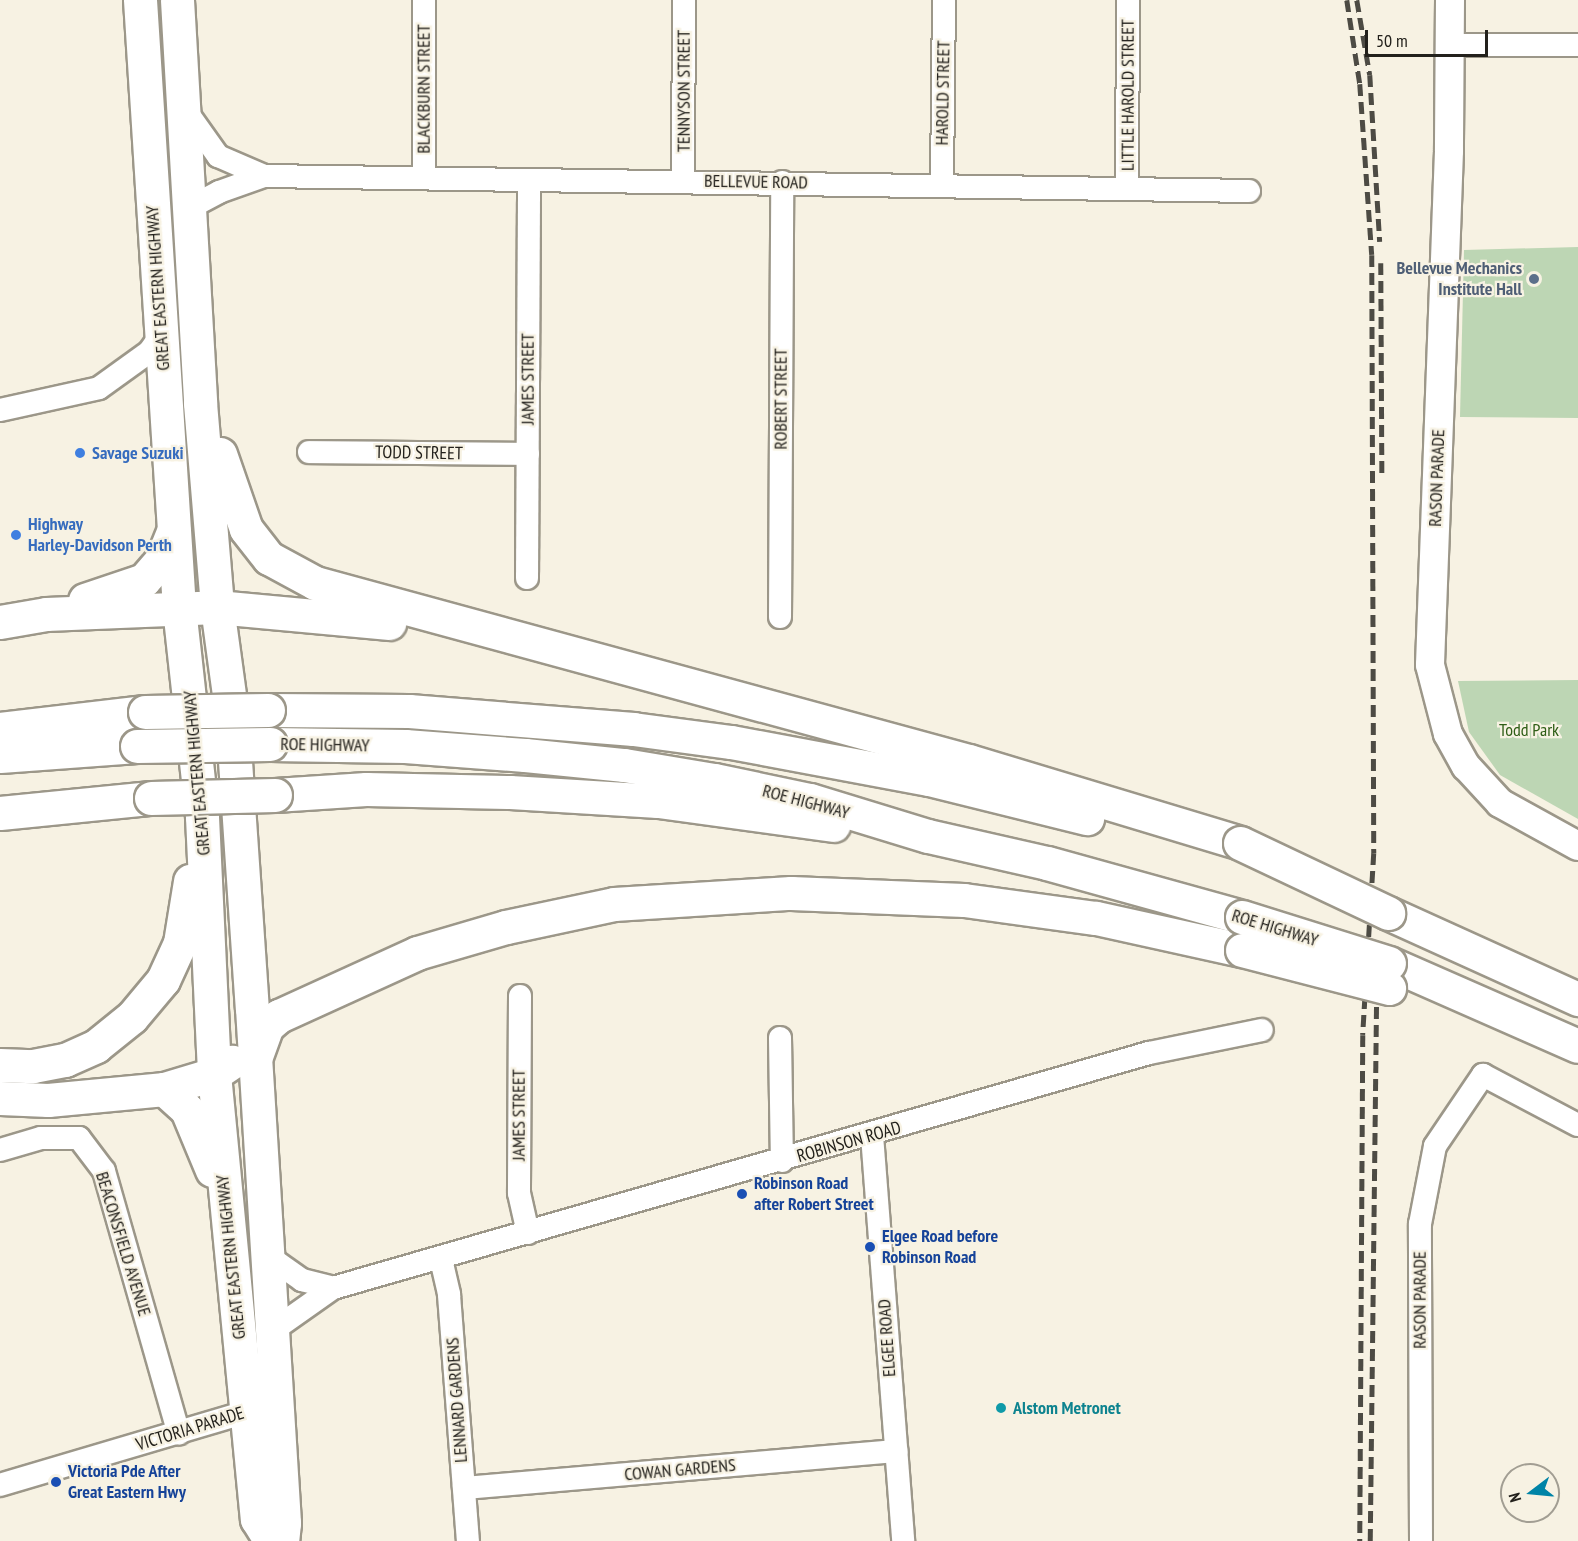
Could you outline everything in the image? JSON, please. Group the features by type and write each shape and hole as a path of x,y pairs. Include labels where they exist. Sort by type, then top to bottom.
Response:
{"highway":[{"name":"GREAT EASTERN HIGHWAY","path":"140,0 179,608 202,817 214,1074 231,1262 284,1523 282,1541"},
{"name":"GREAT EASTERN HIGHWAY","path":"177,0 191,207 200,403 217,607 232,717 256,1059 272,1331 262,1407 257,1519 271,1541"},
{"path":"200,403 218,437 226,482 246,529 283,568 348,594 594,658 969,761 1242,855"},
{"path":"46,614 144,580 162,559 174,530"},
{"path":"0,622 46,614 217,607 367,619 594,658"},
{"name":"ROE HIGHWAY","path":"0,729 145,712 409,711 537,719 731,742 929,779 1242,855 1388,913 1578,999"},
{"name":"ROE HIGHWAY","path":"0,756 137,746 270,744 405,746 624,765 810,800 928,836 1057,865 1242,917 1576,1046"},
{"path":"0,813 151,798 275,795 366,789 510,792 658,801 928,836"},
{"path":"0,1065 50,1064 79,1054 108,1037 151,998 183,933 202,817"},
{"path":"256,1059 267,1026 292,1008 417,953 506,927 614,904 791,893 964,900 1096,918 1242,950 1389,975"},
{"path":"0,1098 48,1100 164,1089 214,1074 231,1063 239,1048 244,1011 250,999"},
{"path":"164,1089 182,1102 205,1148 219,1194 231,1262"}],"main road":[{"name":"RASON PARADE","path":"1450,0 1451,45 1430,665 1448,734 1466,766 1500,803 1578,846"}],"street":[{"name":"BLACKBURN STREET","path":"424,0 424,178"},
{"name":"TENNYSON STREET","path":"683,182 684,0"},
{"name":"HAROLD STREET","path":"942,185 944,0"},
{"name":"LITTLE HAROLD STREET","path":"1127,189 1128,0"},
{"path":"1451,45 1578,45"},
{"name":"BELLEVUE ROAD","path":"184,108 218,156 264,176"},
{"name":"BELLEVUE ROAD","path":"191,207 225,190 264,176 1249,190"},
{"name":"JAMES STREET","path":"526,578 529,180"},
{"name":"ROBERT STREET","path":"780,617 782,182"},
{"path":"0,410 57,394 99,388 149,352 160,336"},
{"name":"TODD STREET","path":"309,452 528,454"},
{"name":"JAMES STREET","path":"520,996 519,1193 528,1233"},
{"name":"ROBINSON ROAD","path":"272,1331 333,1288 782,1161 1149,1053 1262,1030"},
{"path":"780,1038 782,1161"},
{"name":"RASON PARADE","path":"1421,1541 1420,1224 1435,1146 1483,1075 1578,1125"},
{"name":"ELGEE ROAD","path":"872,1135 903,1541"},
{"name":"BEACONSFIELD AVENUE","path":"0,1150 41,1138 79,1138 104,1171 178,1434"},
{"name":"ROBINSON ROAD","path":"268,1256 302,1280 333,1288"},
{"name":"LENNARD GARDENS","path":"441,1259 449,1295 468,1541"},
{"name":"VICTORIA PARADE","path":"0,1485 178,1434 262,1407"},
{"name":"COWAN GARDENS","path":"464,1488 896,1451"}],"green space":[{"path":"1578,247 1578,418 1460,417 1464,250"},
{"name":"Todd Park","path":"1578,680 1578,819 1500,775 1469,732 1458,681"}],"railway":[{"path":"1347,0 1360,84 1372,255 1374,853 1363,1035 1360,1541"},
{"path":"1357,0 1370,75 1380,242"},
{"path":"1381,263 1382,473"},
{"path":"1370,1541 1377,946"}],"place":[{"name":"Bellevue Mechanics Institute Hall","path":"1534,279"},
{"name":"Savage Suzuki","path":"80,453"},
{"name":"Highway Harley-Davidson Perth","path":"16,535"},
{"name":"Robinson Road after Robert Street","path":"742,1194"},
{"name":"Elgee Road before Robinson Road","path":"870,1247"},
{"name":"Alstom Metronet","path":"1001,1408"},
{"name":"Victoria Pde After Great Eastern Hwy","path":"56,1482"}]}
